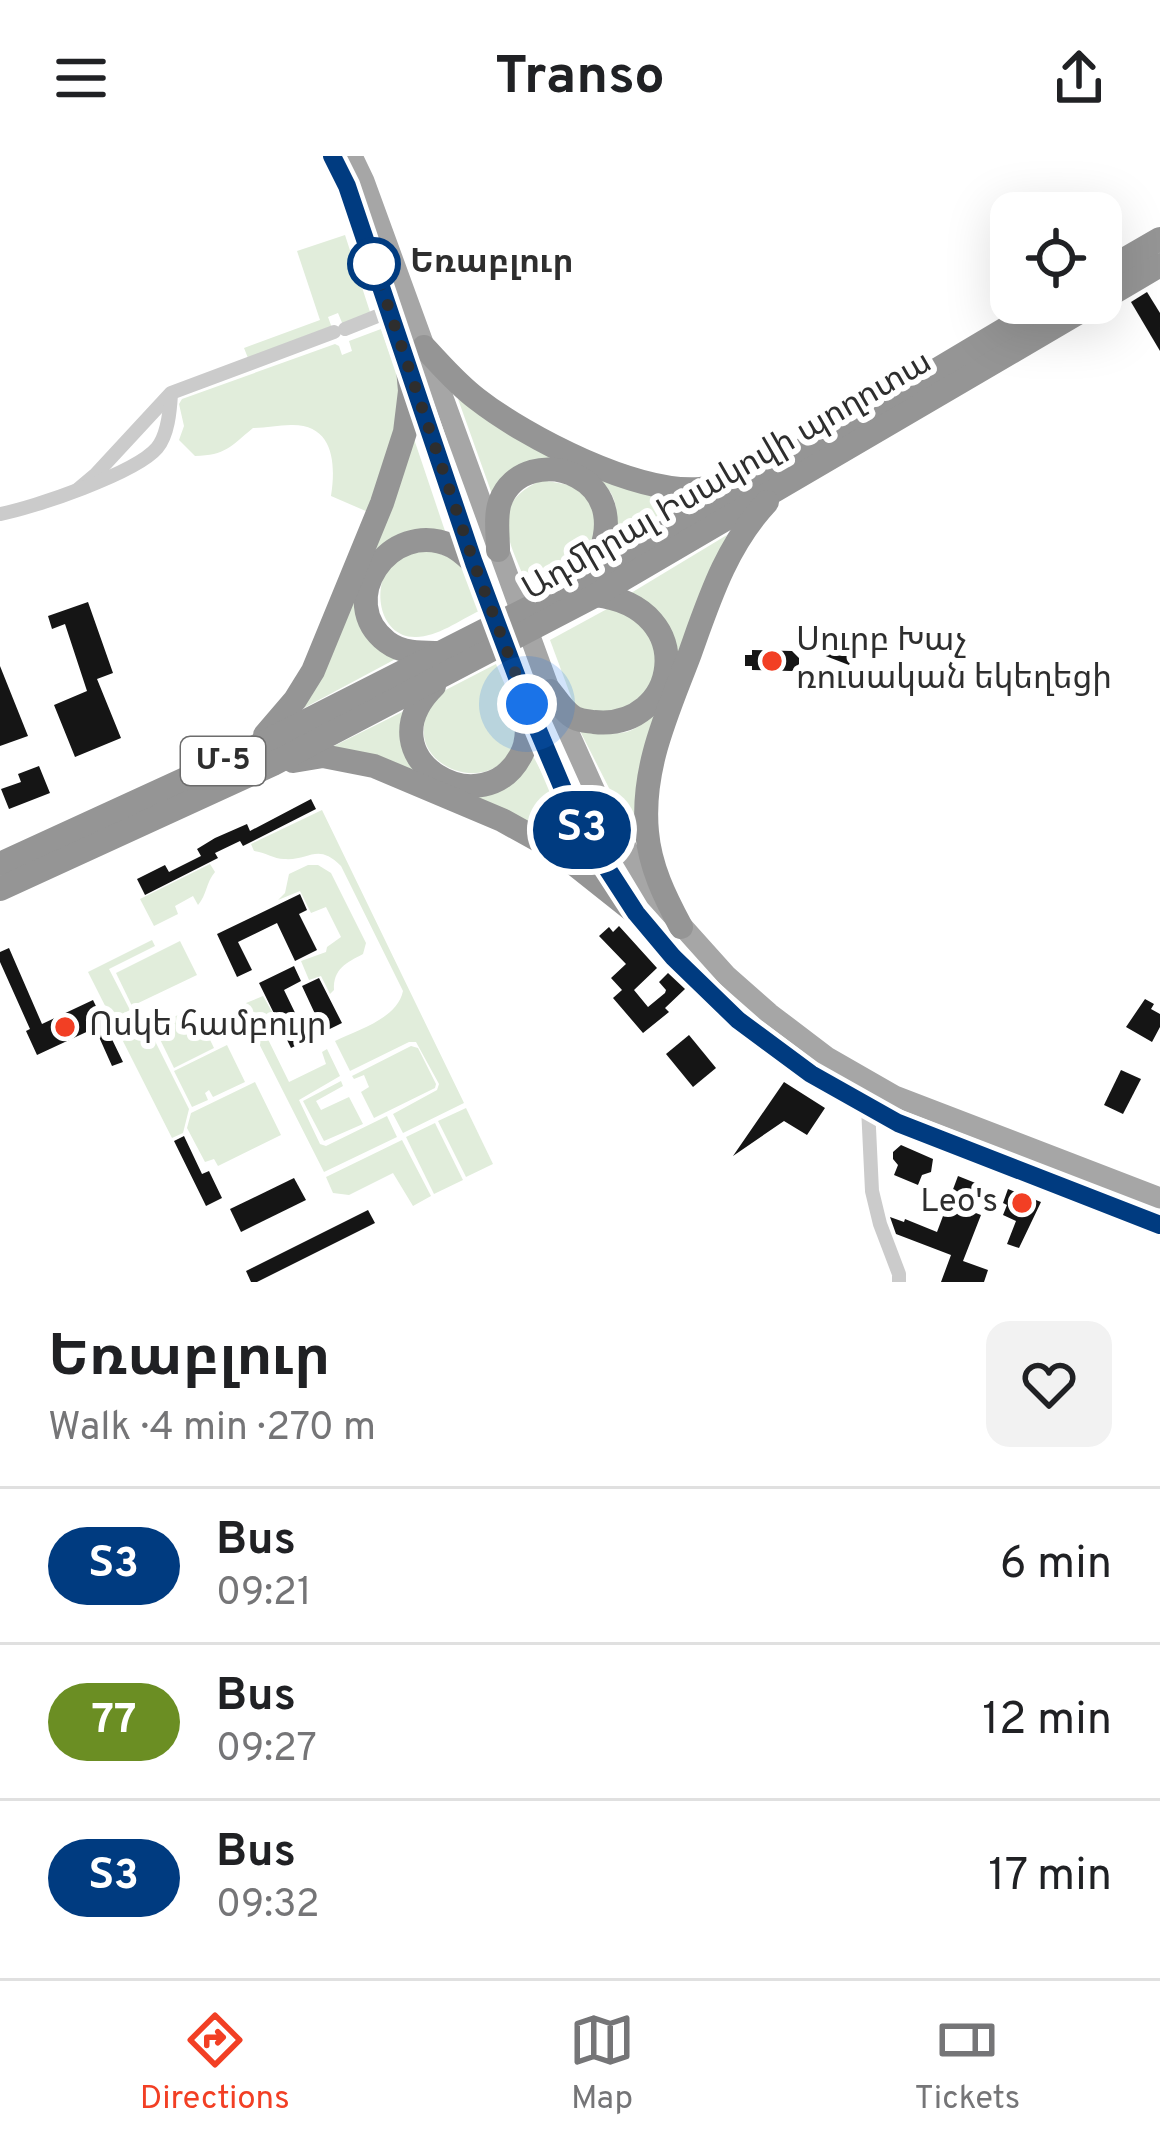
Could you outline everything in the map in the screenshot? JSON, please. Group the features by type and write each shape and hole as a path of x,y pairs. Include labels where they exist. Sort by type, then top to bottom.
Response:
{"highway":[{"path":"1122,261 1160,238"},
{"name":"Ադմիրալ Իսակովի պողոտա","path":"1122,287 1160,265"},
{"name":"Ադմիրալ Իսակովի պողոտա","path":"0,889 591,587 780,475 1016,324"},
{"name":"Ադմիրալ Իսակովի պողոտա","path":"780,475 1056,324"},
{"path":"636,913 529,833 412,781 374,766 323,756 264,755 313,671 382,503 405,432 415,352 502,418 636,482 704,489 780,475"},
{"path":"498,550 498,506 506,490 533,472 570,473 599,493 606,511 604,548 591,587 639,609 659,629 668,654 658,690 632,715 605,723 577,719 550,691"},
{"path":"681,927 652,863 647,832 653,752 722,564 780,475"},
{"path":"474,563 454,548 420,540 392,550 371,576 368,610 385,641 411,653 448,660 416,706 410,727 418,755 441,779 460,786 488,783 510,770 523,751 527,704"},
{"name":"Ադմիրալ Իսակովի պողոտա","path":"0,864 264,755"}],"main road":[{"path":"332,156 390,311 415,352 498,550 550,691 603,808 656,897 727,976 827,1057 896,1096 1160,1198"},
{"path":"352,156 415,352 474,563 577,822 636,913 738,1020 811,1074 898,1123 1160,1225"},
{"path":"1120,1210 1130,1187"}],"street":[{"path":"77,490 171,392 390,311"},
{"path":"0,514 77,490 147,458 160,446 171,392"},
{"path":"868,1107 872,1191 899,1282"}],"green space":[{"path":"345,235 371,315 343,325 338,313 328,317 332,328 248,358 244,348 320,320 297,251"},
{"path":"381,329 398,377 399,425 368,512 331,496 329,448 316,431 305,426 253,428 227,449 205,455 195,456 179,440 184,426 182,399 335,344 342,355 352,351 349,341"},
{"path":"458,399 492,421 703,490 613,541 612,494 576,465 493,497"},
{"path":"411,430 446,534 416,532 361,594 403,655 304,708"},
{"path":"542,480 580,487 601,519 586,560 528,587 509,540 508,513 524,490"},
{"path":"727,535 684,648 644,857 577,725 619,733 644,721 674,655 626,596"},
{"path":"420,547 463,562 479,611 440,631 416,637 393,629 380,595 394,561"},
{"path":"607,609 628,611 657,642 654,685 621,712 576,710 550,640"},
{"path":"496,664 522,725 517,749 482,772 446,766 424,739 432,697"},
{"path":"408,709 404,718 456,790 530,750 596,877 578,860 320,753"},
{"path":"322,810 464,1103 403,1133 393,1114 437,1090 439,1084 416,1042 350,1071 335,1041 385,1016 403,991 341,866 319,854 277,858 254,851 251,844"},
{"path":"210,864 215,872 198,905 193,896 175,906 178,914 154,926 140,899"},
{"path":"308,865 331,873 366,943 363,954 338,972 330,994 321,976 309,980 301,961 326,952 341,937 326,907 311,913 300,891 278,900 285,893 289,874"},
{"path":"152,940 155,946 109,969 130,1010 118,1016 129,1038 149,1029 189,1109 183,1133 172,1138 88,972"},
{"path":"180,941 197,975 132,1006 116,973"},
{"path":"263,996 274,1015 260,1023 289,1082 326,1064 322,1052 327,1049 340,1076 299,1100 320,1144 326,1146 387,1116 397,1137 324,1172 245,1016 246,1003"},
{"path":"194,1007 214,1048 174,1068 154,1027"},
{"path":"227,1045 245,1082 213,1097 209,1090 205,1093 208,1100 192,1107 174,1071"},
{"path":"411,1046 418,1048 435,1088 374,1118 361,1092 369,1087 364,1075 352,1076"},
{"path":"341,1081 343,1086 316,1101 321,1110 349,1097 363,1124 324,1141 303,1101"},
{"path":"255,1082 281,1135 218,1166 214,1159 205,1162 187,1128 191,1113"},
{"path":"466,1108 493,1164 466,1177 438,1121"},
{"path":"435,1123 463,1180 434,1194 406,1137"},
{"path":"402,1140 431,1196 413,1206 393,1173 349,1195 333,1193 326,1177"}],"building":[{"path":"1147,292 1160,313 1160,351 1131,302"},
{"path":"88,602 113,673 97,679 121,738 75,757 54,705 87,691 65,624 52,629 48,616"},
{"path":"833,629 859,640 849,665 823,655"},
{"name":"Սուրբ Խաչ ռուսական եկեղեցի","path":"752,650 792,651 799,664 792,671 752,670 745,666 745,655 752,655"},
{"path":"0,666 28,736 0,746"},
{"path":"39,766 50,793 9,809 1,789 21,782 18,774"},
{"path":"311,799 316,809 243,846 240,841 215,853 218,858 145,895 137,879 165,865 169,872 201,856 197,849 215,838 247,824 250,831"},
{"path":"300,894 307,910 299,914 317,950 295,961 277,923 238,942 252,970 237,977 217,934"},
{"path":"619,926 657,968 634,990 648,1007 665,993 659,982 668,973 685,989 665,1008 669,1012 643,1033 613,998 622,990 611,978 626,964 599,936"},
{"path":"9,948 42,1024 93,1000 123,1062 112,1066 95,1028 37,1055 0,962 0,952"},
{"path":"294,966 301,981 284,990 300,1023 316,1016 302,986 319,978 342,1023 291,1048 259,983"},
{"path":"1145,999 1160,1014 1152,1042 1126,1027"},
{"path":"689,1035 716,1068 693,1087 666,1054"},
{"path":"1121,1070 1141,1079 1123,1114 1104,1105"},
{"path":"784,1082 825,1108 807,1135 784,1121 733,1156"},
{"path":"184,1136 202,1174 209,1171 222,1198 206,1206 174,1141"},
{"path":"901,1145 933,1159 931,1172 922,1175 918,1185 894,1175 898,1165 893,1152"},
{"path":"958,1176 978,1184 968,1210 981,1215 963,1261 988,1270 984,1282 941,1282 951,1255 896,1234 890,1217 937,1232"},
{"path":"294,1178 306,1200 241,1232 230,1209"},
{"path":"1008,1189 1041,1202 1019,1248 1007,1244 1016,1221 1003,1215"},
{"path":"368,1210 375,1223 251,1282 246,1271"}],"bus line":[{"name":"Տ3","path":"332,156 347,186 474,563 527,704 577,822 636,913 738,1020 811,1074 898,1123 1160,1225"}],"place":[{"name":"Եռաբլուր","path":"374,264"},
{"name":"Սուրբ Խաչ ռուսական եկեղեցի","path":"772,661"},
{"name":"Ոսկե համբույր","path":"65,1027"},
{"name":"Leo's","path":"1022,1203"}],"route":[{"path":"374,264 474,563 527,704"}]}
